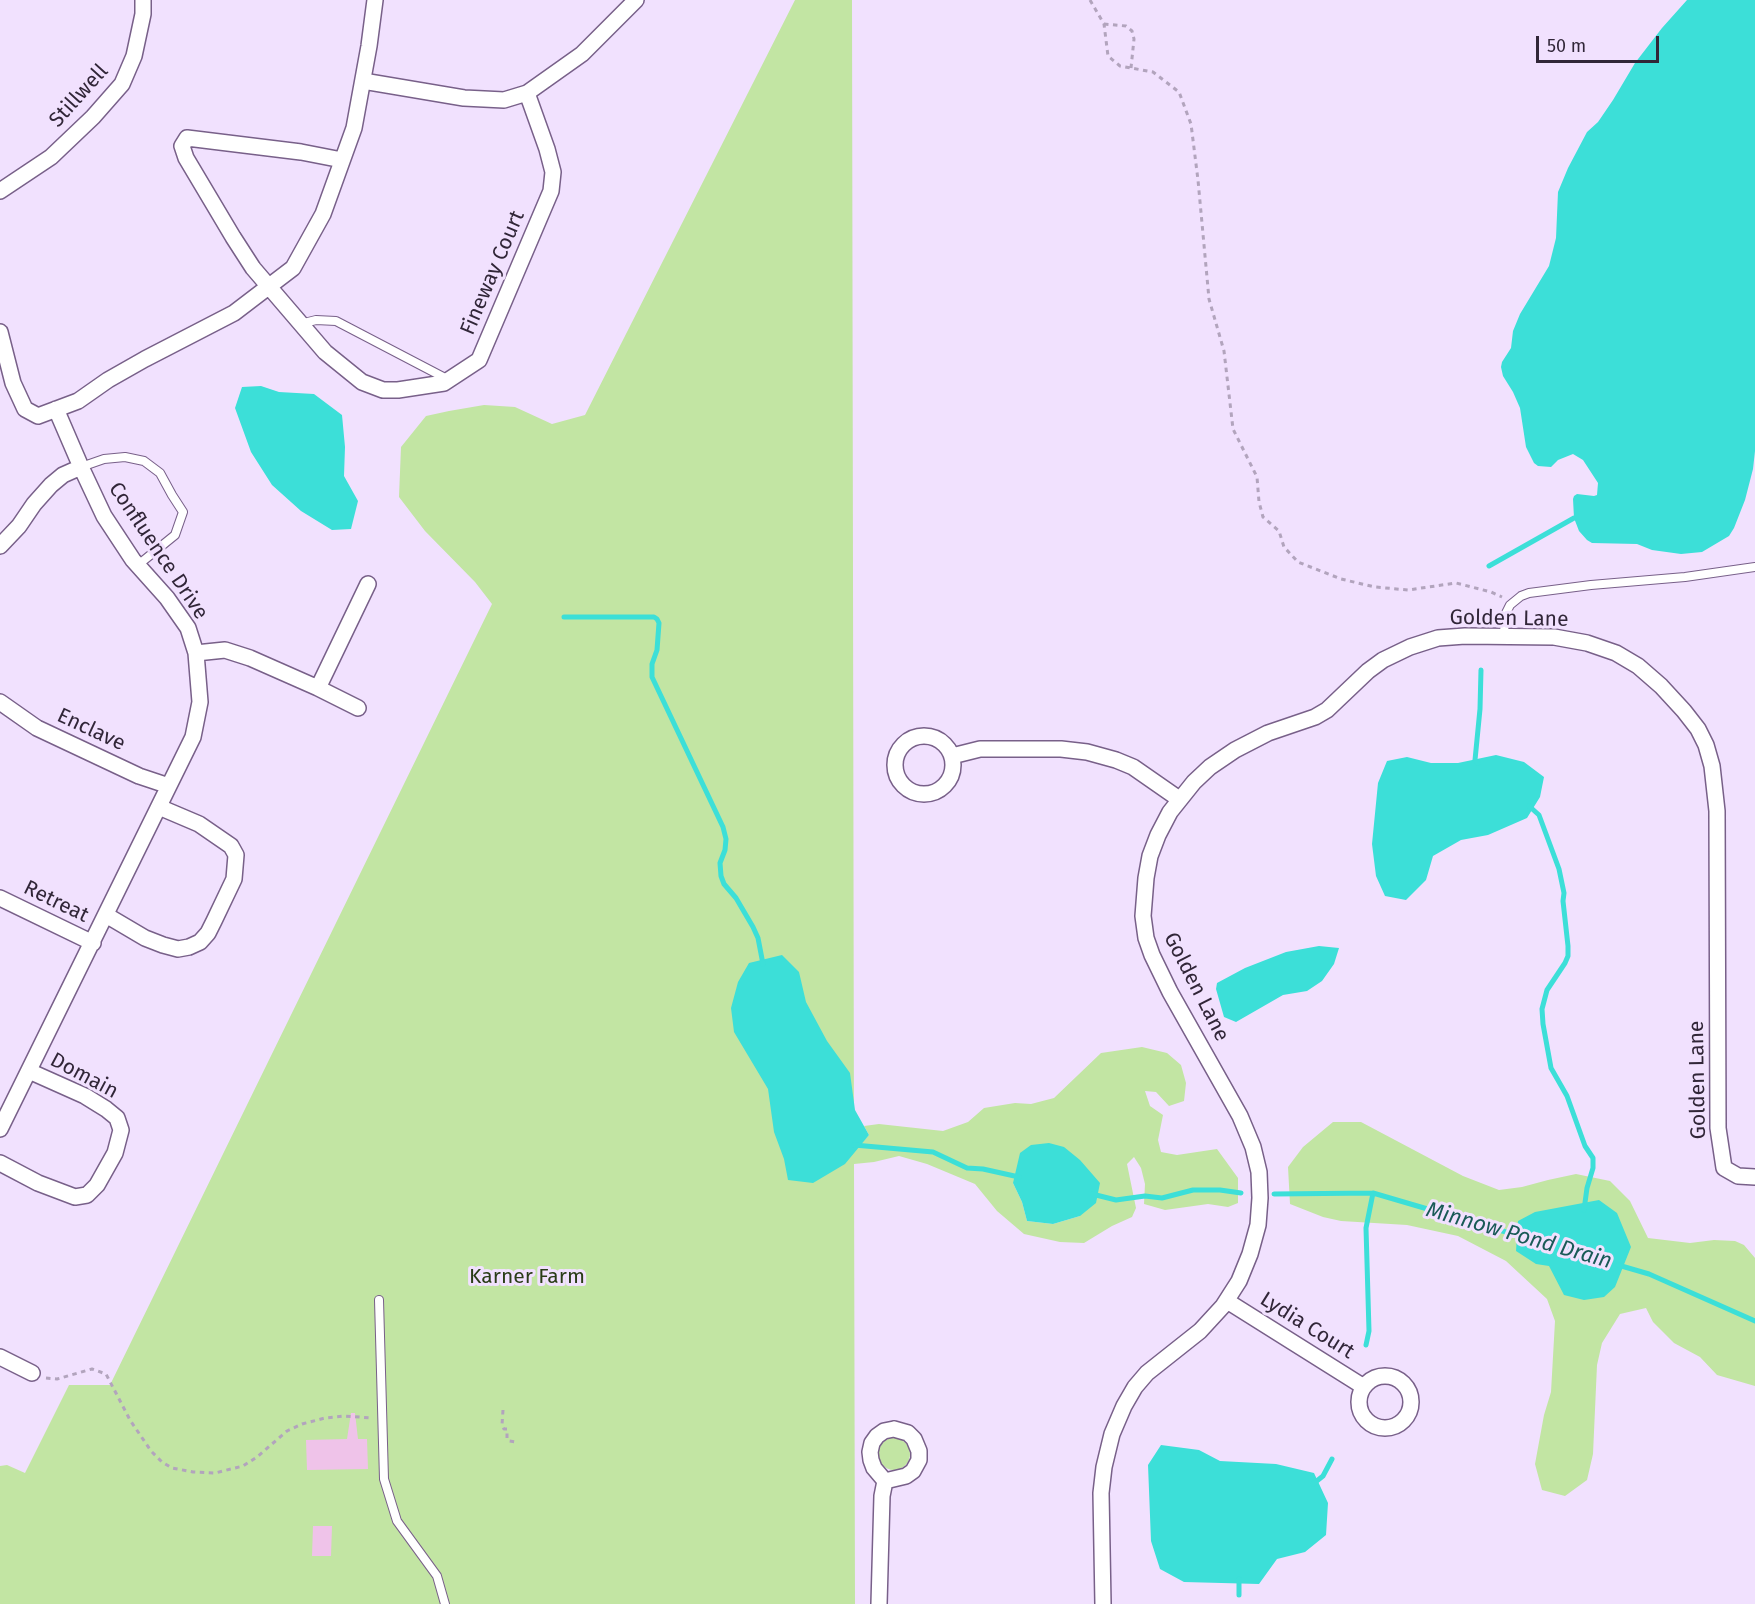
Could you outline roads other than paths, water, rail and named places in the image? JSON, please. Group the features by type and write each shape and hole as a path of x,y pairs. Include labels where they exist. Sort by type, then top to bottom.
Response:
{"street":[{"name":"Stillwell","path":"0,191 51,157 93,117 122,84 134,56 143,14 143,0"},
{"path":"0,332 13,383 25,409 38,416 78,401 136,365 234,314 293,268 322,214 354,128 375,0"},
{"path":"363,81 464,98 504,100 527,93 582,54 636,0"},
{"name":"Fineway Court","path":"342,160 301,152 187,138 182,146 186,158 253,268 325,352 362,382 383,390 444,383 479,360 551,191 553,172 527,93"},
{"name":"Confluence Drive","path":"0,1129 193,737 200,702 196,653 188,628 167,598 138,565 105,516 56,409"},
{"path":"0,546 51,485 63,475 81,467"},
{"path":"318,688 368,585"},
{"name":"Golden Lane","path":"1103,1604 1101,1493 1112,1434 1124,1406 1135,1387 1147,1373 1200,1331 1227,1301 1239,1281 1258,1225 1259,1172 1253,1147 1240,1116 1170,992 1152,955 1146,938 1143,916 1150,856 1158,835 1179,799 1194,782 1210,767 1235,750 1268,733 1314,717 1327,710 1383,660 1410,647 1438,638 1554,637 1587,643 1616,653 1638,666 1661,686 1698,729 1706,745 1712,766 1717,811 1718,1128 1724,1168 1738,1176 1755,1177"},
{"path":"196,653 225,650 250,658 358,708"},
{"name":"Enclave","path":"0,702 37,728 139,776 169,786"},
{"path":"952,756 980,749 1061,749 1087,752 1133,767 1179,799"},
{"path":"106,915 145,938 178,949 200,942 214,921 234,879 236,855 231,846 199,824 159,807"},
{"name":"Retreat","path":"0,898 93,943"},
{"name":"Domain","path":"0,1163 38,1183 75,1197 87,1195 97,1185 115,1153 121,1130 117,1118 85,1096 29,1071"},
{"name":"Lydia Court","path":"1227,1301 1364,1387"},
{"path":"0,1357 32,1373"},
{"path":"879,1604 882,1496 885,1481"}],"lane":[{"path":"300,324 316,320 336,321 449,380"},
{"path":"81,467 104,459 124,457 144,461 160,473 183,512 175,535 138,565"},
{"path":"1504,636 1505,615 1510,605 1521,596 1542,590 1684,577 1755,567"},
{"path":"379,1300 384,1479 397,1521 437,1576 445,1604"}],"water":[{"path":"1687,0 1755,0 1755,451 1745,500 1729,536 1702,552 1681,554 1652,550 1637,544 1592,543 1587,540 1579,531 1574,518 1573,499 1577,494 1597,495 1598,483 1583,460 1573,454 1558,460 1551,467 1538,466 1534,463 1526,447 1520,408 1503,376 1501,367 1511,348 1513,331 1520,314 1549,266 1556,238 1558,192 1568,168 1587,132 1598,122 1635,63"},
{"path":"261,386 279,392 314,394 342,415 345,447 344,476 358,501 351,529 332,530 301,511 272,485 251,452 235,408 242,387"},
{"path":"1496,755 1524,762 1544,777 1540,797 1527,818 1488,835 1461,840 1433,856 1426,880 1406,900 1385,896 1376,876 1372,844 1378,783 1387,761 1407,757 1431,763 1458,763"},
{"path":"1319,946 1339,948 1334,964 1322,981 1307,991 1283,995 1236,1022 1224,1017 1216,989 1217,983 1245,968 1286,952"},
{"path":"782,955 799,972 806,1002 827,1041 850,1073 855,1110 869,1135 845,1164 813,1183 788,1180 784,1159 774,1132 768,1089 734,1032 731,1008 738,982 749,963"},
{"path":"1049,1143 1064,1147 1080,1160 1100,1183 1096,1203 1080,1216 1053,1224 1027,1221 1022,1202 1013,1183 1020,1153 1031,1145"},
{"path":"1599,1200 1617,1213 1631,1247 1615,1287 1604,1297 1584,1300 1564,1295 1549,1266 1536,1264 1516,1251 1518,1221 1535,1212"},
{"path":"1161,1445 1199,1450 1220,1461 1276,1464 1314,1473 1328,1503 1326,1535 1305,1552 1277,1559 1259,1584 1184,1582 1160,1569 1151,1541 1148,1465"}],"waterway":[{"path":"1489,566 1574,518"},
{"name":"Minnow Pond Drain","path":"564,617 654,617 657,619 659,623 657,650 652,664 652,677 723,827 726,839 720,863 721,876 753,927 758,938 763,964"},
{"path":"1478,763 1475,760 1481,670"},
{"path":"1529,806 1539,815 1559,869 1564,893 1568,956 1547,990 1542,1009 1551,1068 1567,1096 1585,1146 1593,1158 1584,1210"},
{"name":"Minnow Pond Drain","path":"854,1145 933,1152 967,1168 1019,1177"},
{"name":"Minnow Pond Drain","path":"1092,1194 1116,1200 1145,1196 1162,1198 1193,1190 1241,1193"},
{"name":"Minnow Pond Drain","path":"1274,1194 1373,1193 1523,1237"},
{"path":"1366,1345 1369,1331 1366,1228 1373,1193"},
{"name":"Minnow Pond Drain","path":"1618,1265 1649,1274 1755,1321"},
{"path":"1313,1484 1323,1476 1332,1459"},
{"path":"1239,1579 1239,1595"}],"park label":[{"name":"Karner Farm","path":"527,1277"}]}
